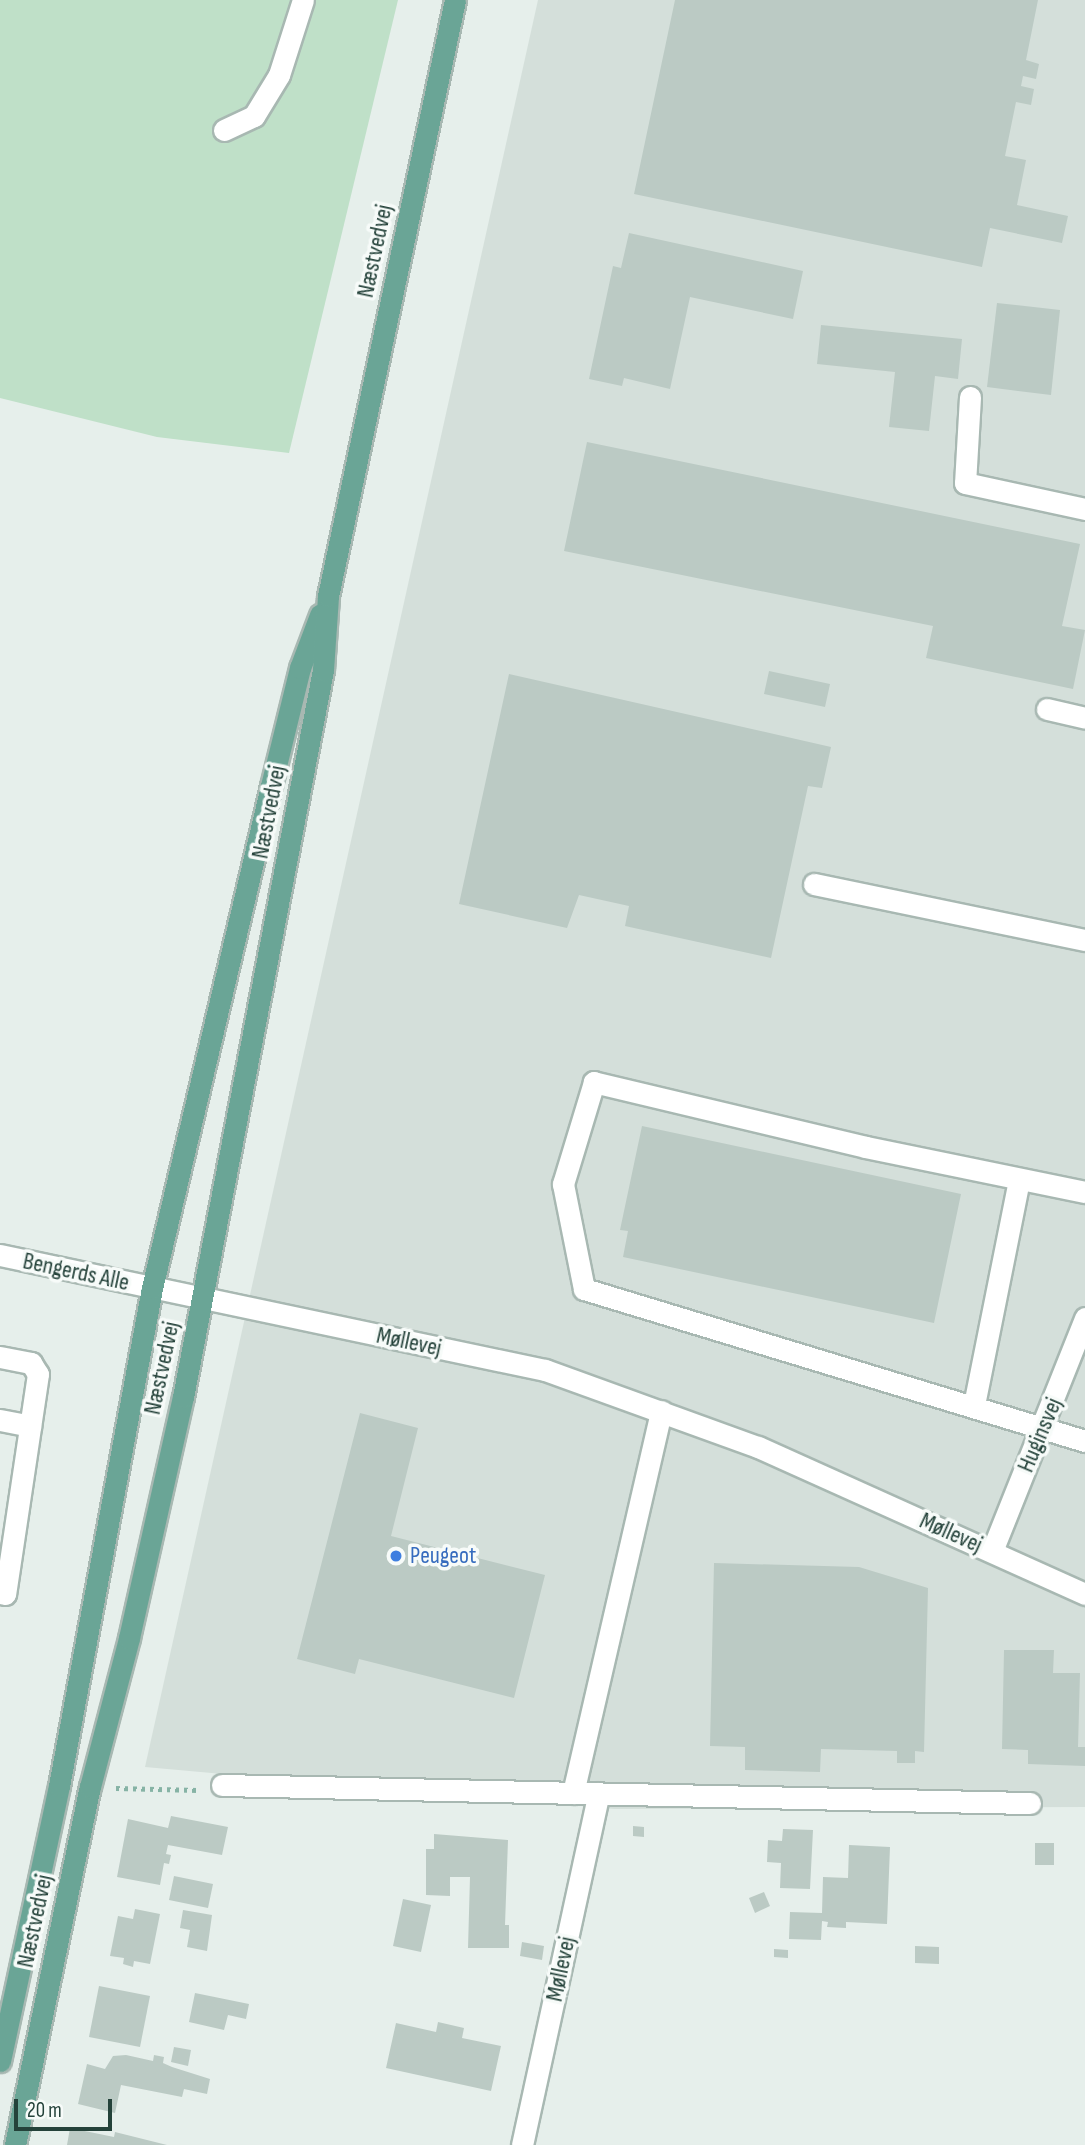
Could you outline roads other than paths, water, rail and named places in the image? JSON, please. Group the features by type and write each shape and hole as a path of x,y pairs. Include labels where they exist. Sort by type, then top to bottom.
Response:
{"main road":[{"name":"Næstvedvej","path":"15,2145 90,1787 129,1638 203,1298 323,670 328,596 455,0"},
{"name":"Næstvedvej","path":"0,2061 59,1786 152,1288 300,668 328,596"}],"street":[{"path":"224,130 254,116 279,75 303,0"},
{"path":"970,397 965,482 1085,509"},
{"path":"1047,709 1085,718"},
{"path":"814,884 1085,940"},
{"path":"1085,1192 594,1082 563,1184 584,1289 1044,1426 1085,1441"},
{"path":"974,1405 1019,1179"},
{"name":"Bengerds Alle","path":"0,1255 152,1288"},
{"name":"Møllevej","path":"152,1288 545,1370 758,1447 1085,1594"},
{"name":"Huginsvej","path":"992,1551 1085,1318"},
{"path":"0,1356 31,1363 38,1374 30,1426 9,1510 5,1594 0,1594"},
{"path":"573,1793 662,1411"},
{"path":"0,1420 30,1426"},
{"path":"222,1785 1030,1803"},
{"name":"Møllevej","path":"522,2145 599,1793"}],"place":[{"name":"Peugeot","path":"396,1556"}]}
